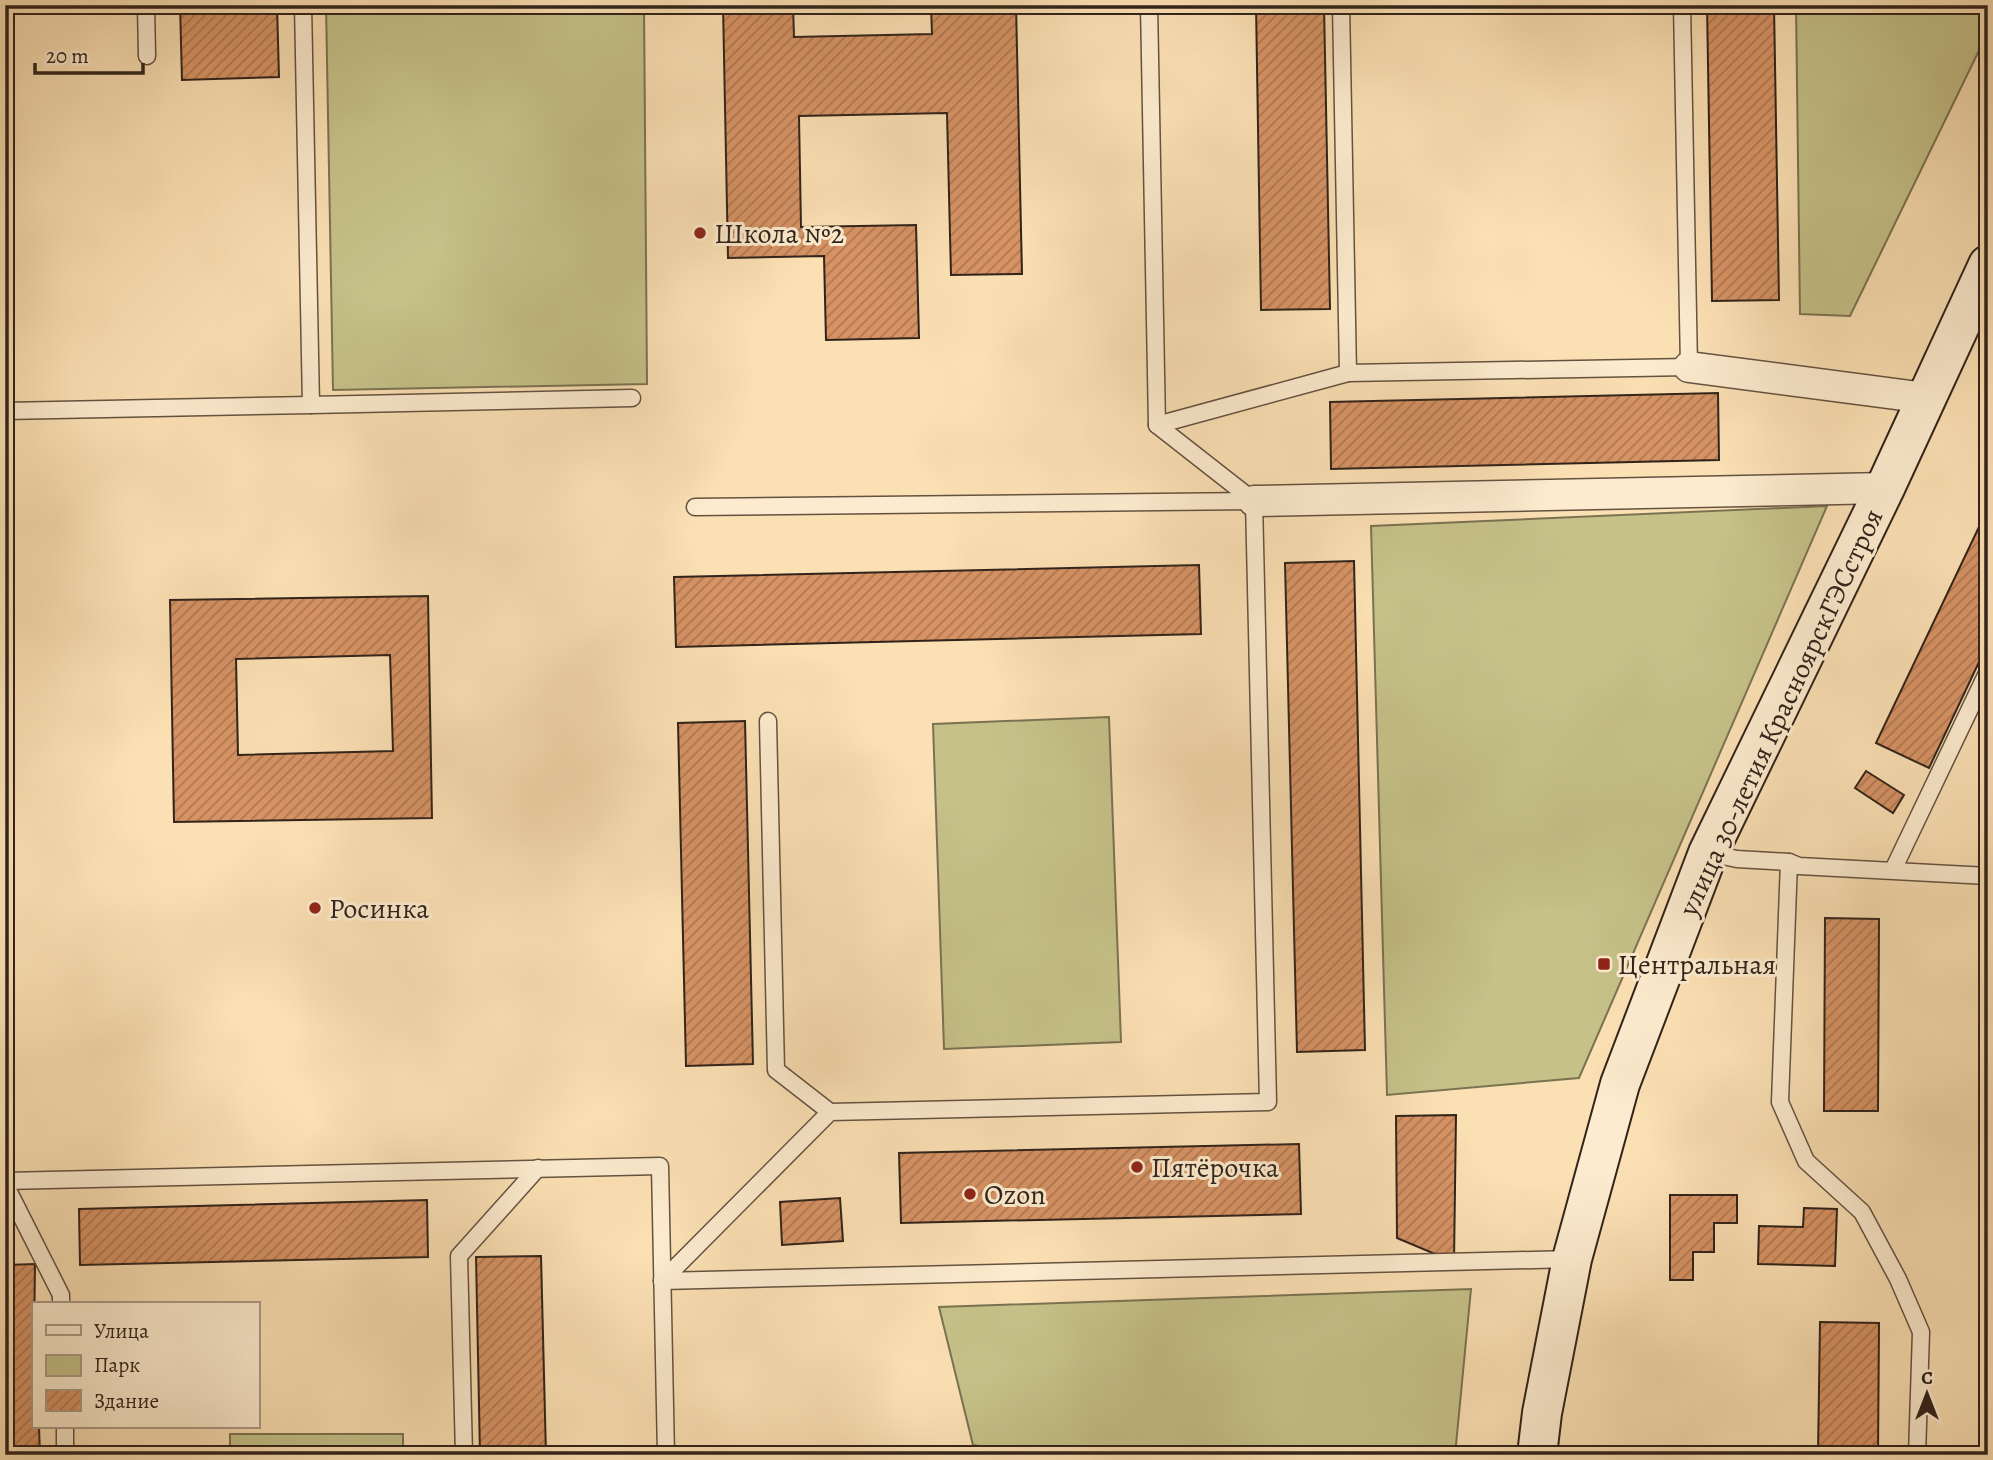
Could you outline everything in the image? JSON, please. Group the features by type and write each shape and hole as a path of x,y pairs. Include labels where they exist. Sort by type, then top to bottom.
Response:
{"main road":[{"name":"улица 30-летия КрасноярскГЭСстроя","path":"1537,1455 1542,1413 1572,1259 1620,1084 1708,852 1885,488 1988,265"}],"street":[{"path":"1689,367 1926,398"},
{"path":"1254,501 1885,488"}],"lane":[{"path":"146,5 147,56"},
{"path":"303,5 311,405"},
{"path":"1149,5 1157,425"},
{"path":"1341,5 1348,373"},
{"path":"1157,425 1348,373 1689,367 1682,5"},
{"path":"5,411 632,398"},
{"path":"1157,425 1254,501"},
{"path":"695,507 1254,501"},
{"path":"768,721 776,1070 830,1112 1268,1102 1254,501"},
{"path":"1893,870 1988,671"},
{"path":"1708,852 1737,859 1788,862 1799,866 1988,876"},
{"path":"1788,862 1780,1102 1806,1161 1862,1212 1898,1279 1921,1332 1917,1455"},
{"path":"662,1281 830,1112"},
{"path":"61,1302 61,1295 5,1182 660,1166 666,1455"},
{"path":"464,1455 459,1256 538,1168"},
{"path":"662,1281 1572,1259"},
{"path":"65,1428 65,1455"}],"green space":[{"path":"326,5 644,5 647,384 333,390"},
{"path":"1796,5 1988,5 1988,32 1850,316 1800,314"},
{"path":"1827,506 1579,1078 1387,1095 1371,526"},
{"path":"1109,717 1121,1042 944,1049 933,724"},
{"path":"1471,1289 1455,1455 1033,1455 973,1445 939,1307"},
{"path":"230,1434 403,1434 403,1455 230,1455"}],"building":[{"path":"180,5 277,5 279,77 182,80"},
{"path":"723,5 793,5 794,37 932,34 931,5 1016,5 1022,274 951,275 947,113 799,116 801,227 916,225 919,338 826,340 824,256 728,258"},
{"path":"1256,5 1324,5 1330,309 1261,310"},
{"path":"1707,5 1774,5 1779,300 1712,301"},
{"path":"1718,393 1719,460 1331,469 1330,402"},
{"path":"1988,508 1988,643 1929,768 1876,743"},
{"path":"1354,561 1365,1050 1297,1052 1285,563"},
{"path":"1199,565 1201,634 676,647 674,577"},
{"path":"428,596 432,818 174,822 170,600","holes":["390,655 393,751 238,755 236,659"]},
{"path":"745,721 753,1064 686,1066 678,723"},
{"path":"1866,771 1904,795 1893,813 1855,788"},
{"path":"1825,918 1879,919 1878,1111 1824,1111"},
{"path":"1456,1115 1454,1262 1397,1238 1396,1116"},
{"path":"1299,1144 1301,1214 901,1223 899,1153"},
{"path":"1670,1195 1737,1195 1737,1223 1714,1223 1714,1252 1693,1252 1693,1280 1670,1280"},
{"path":"840,1198 843,1241 782,1245 780,1202"},
{"path":"427,1200 428,1257 80,1265 79,1209"},
{"path":"1804,1208 1837,1209 1835,1266 1758,1264 1759,1226 1803,1227"},
{"path":"541,1256 546,1455 480,1455 476,1257"},
{"path":"35,1264 35,1302 32,1302 32,1428 39,1428 40,1455 5,1455 5,1265"},
{"path":"1820,1322 1879,1323 1878,1455 1818,1455"}],"place":[{"name":"Школа №2","path":"700,233"},
{"name":"Росинка","path":"315,908"},
{"name":"Центральная","path":"1604,964"},
{"name":"Пятёрочка","path":"1137,1167"},
{"name":"Ozon","path":"970,1194"}]}
